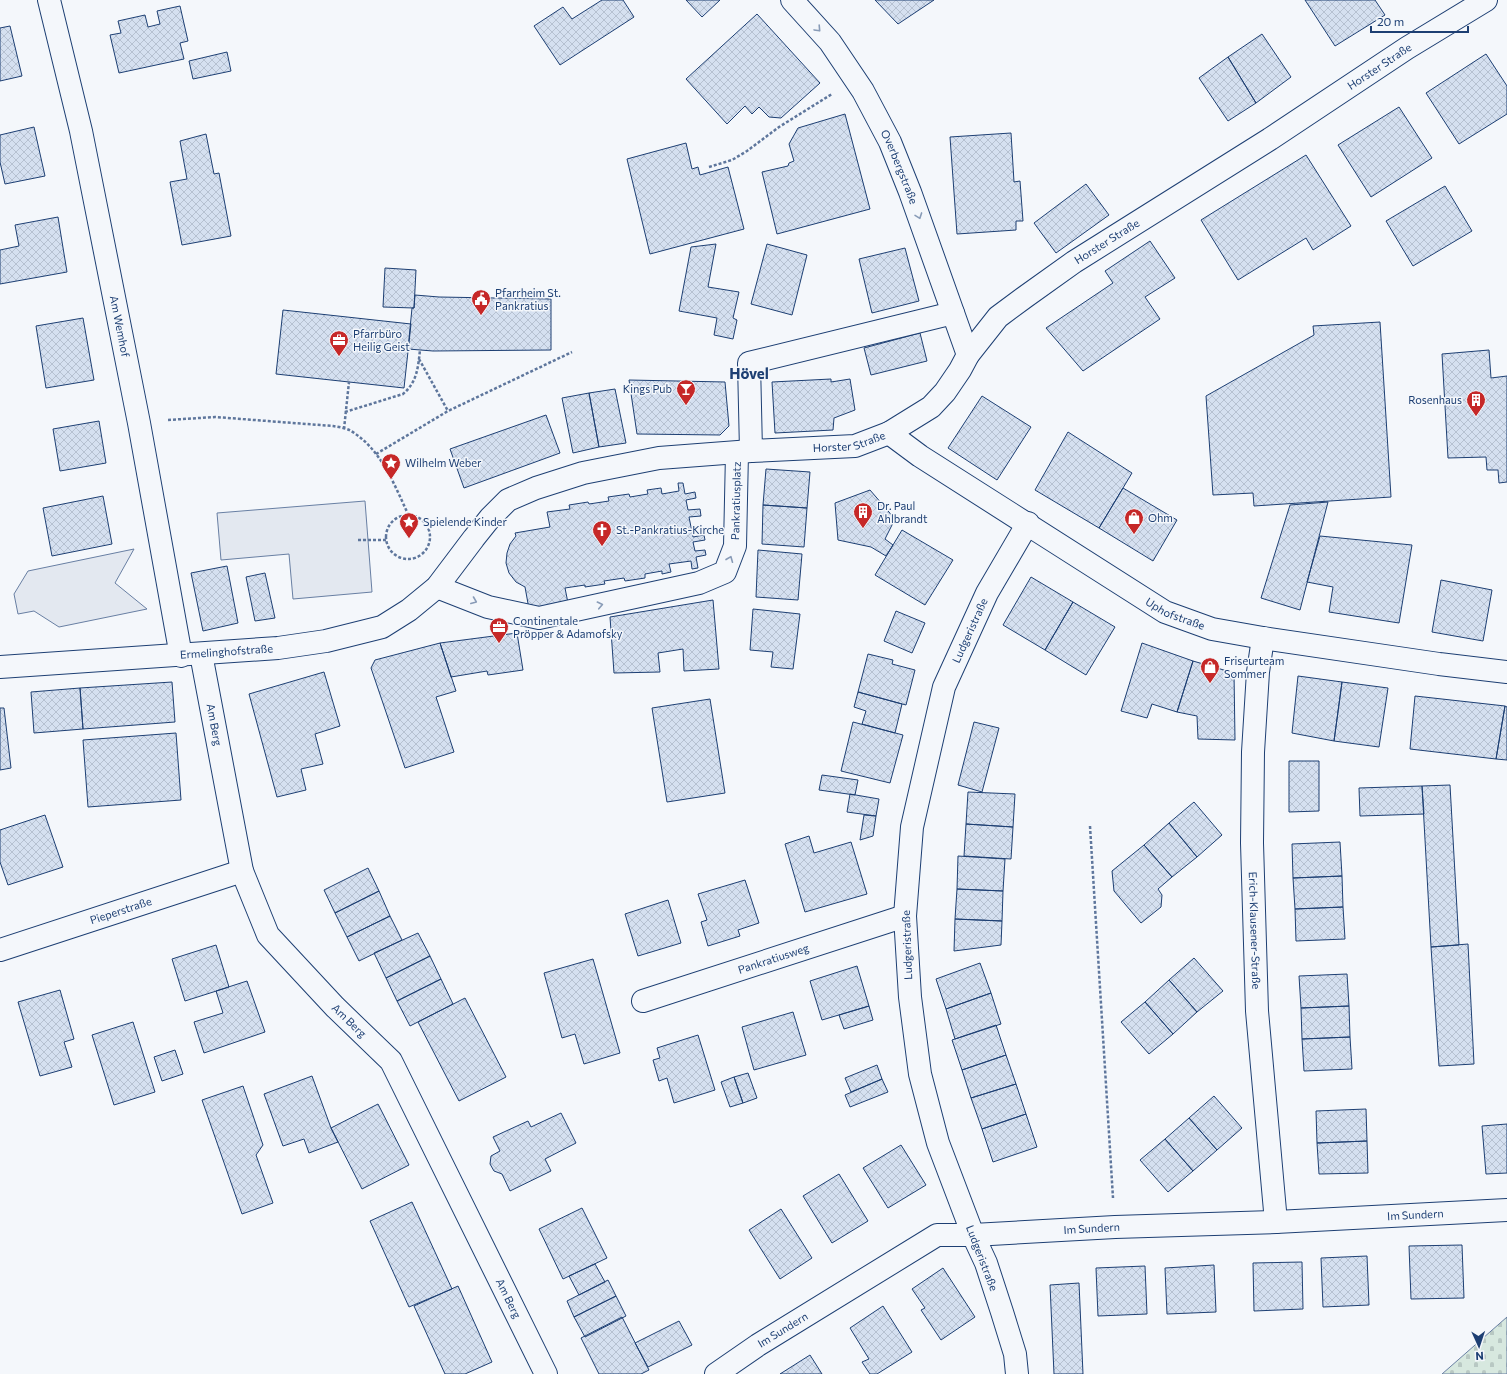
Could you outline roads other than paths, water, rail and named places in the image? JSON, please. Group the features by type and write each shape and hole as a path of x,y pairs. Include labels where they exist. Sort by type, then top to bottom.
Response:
{"street":[{"name":"Am Wemhof","path":"49,0 81,131 139,423 191,655"},
{"name":"Overbergstraße","path":"792,0 830,42 863,91 890,142 910,192 968,355"},
{"name":"Horster Straße","path":"744,452 855,446 889,433 931,407 945,392 968,355 998,317 1074,262 1270,139 1395,56 1486,0"},
{"path":"744,452 749,363 953,313"},
{"name":"Uphofstraße","path":"889,433 920,456 1165,612 1212,629 1263,638 1439,664 1507,672"},
{"name":"Pankratiusplatz","path":"744,452 735,546 725,572 699,583 539,618 488,607 437,587 490,518 508,500 536,488 583,473 660,458 744,452"},
{"name":"Ludgeristraße","path":"1017,1374 1015,1354 1005,1319 986,1263 973,1235 938,1143 920,1074 910,997 905,916 912,827 944,687 987,593 1028,524"},
{"name":"Ermelinghofstraße","path":"0,667 191,655 278,648 326,641 382,627 409,610 437,587"},
{"name":"Erich-Klausener-Straße","path":"1263,638 1258,672 1253,752 1252,843 1257,1011 1276,1222"},
{"name":"Am Berg","path":"191,655 242,871 268,935 335,1007 391,1061 546,1374"},
{"name":"Pieperstraße","path":"0,950 242,871"},
{"name":"Pankratiusweg","path":"642,1001 905,916"},
{"name":"Im Sundern","path":"716,1374 758,1345 936,1235 973,1235 1115,1227 1276,1222 1507,1210"}],"place":[{"name":"Pfarrheim St. Pankratius","path":"481,316"},
{"name":"Pfarrbüro Heilig Geist","path":"339,357"},
{"name":"Kings Pub","path":"686,406"},
{"name":"Rosenhaus","path":"1476,417"},
{"name":"Wilhelm Weber","path":"391,480"},
{"name":"Dr. Paul Ahlbrandt","path":"863,529"},
{"name":"Ohm","path":"1134,535"},
{"name":"Spielende Kinder","path":"409,539"},
{"name":"St.-Pankratius-Kirche","path":"602,547"},
{"name":"Continentale Pröpper & Adamofsky","path":"499,644"},
{"name":"Friseurteam Sommer","path":"1210,684"}],"district":[{"name":"Hövel","path":"749,374"}]}
